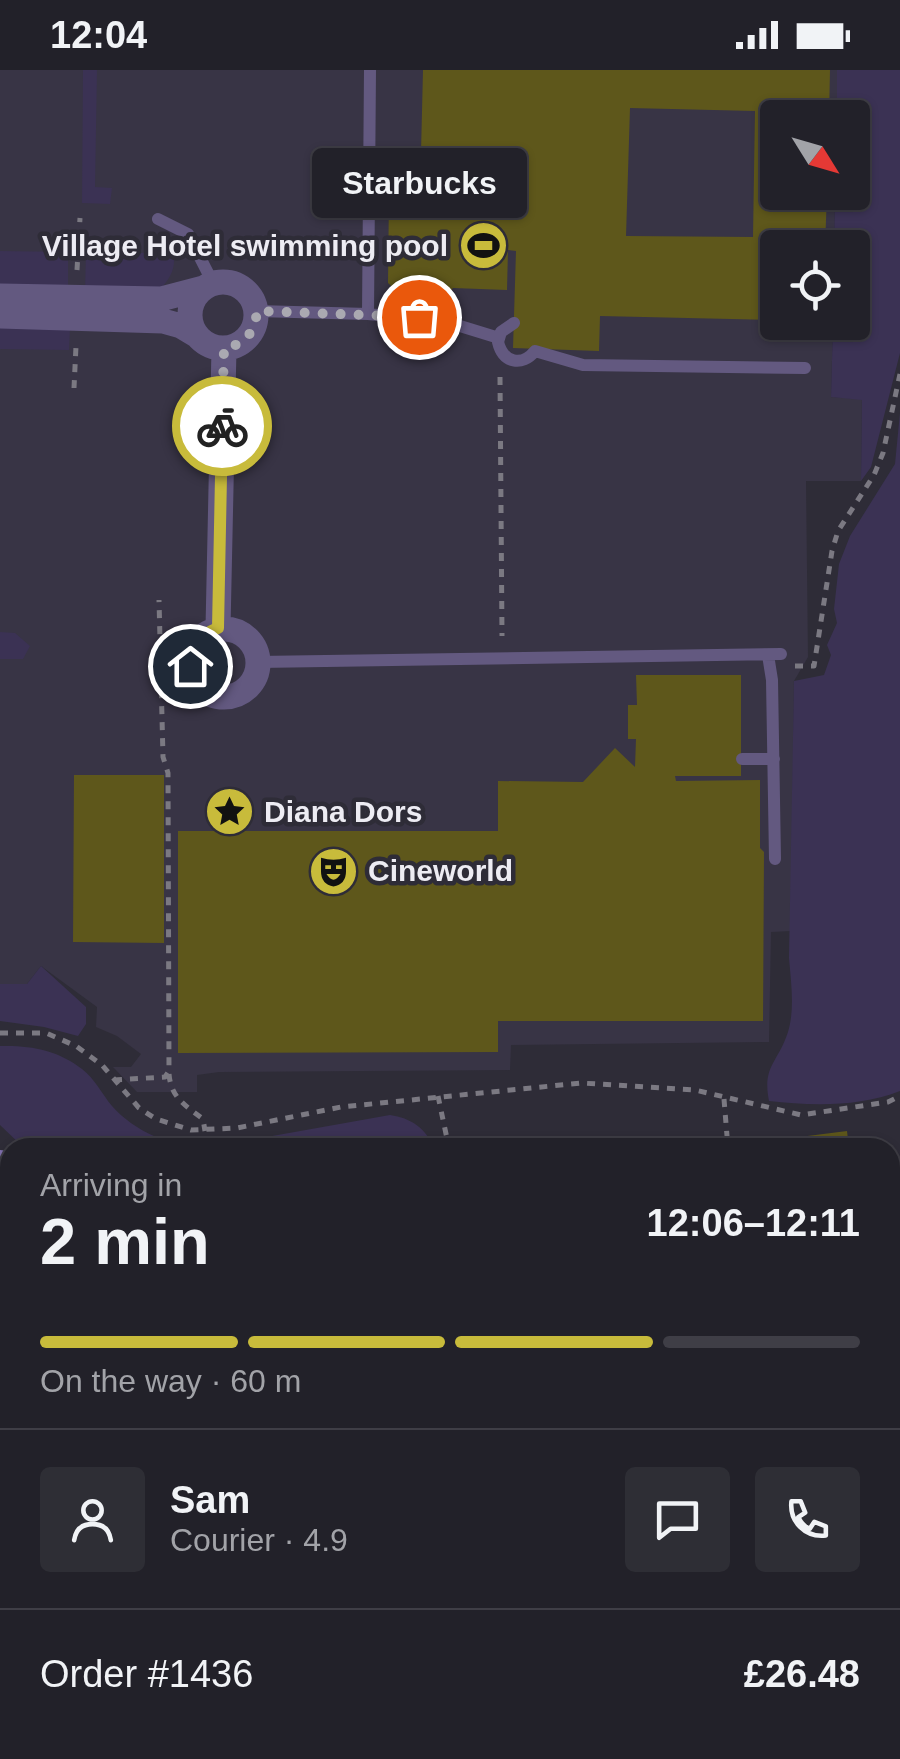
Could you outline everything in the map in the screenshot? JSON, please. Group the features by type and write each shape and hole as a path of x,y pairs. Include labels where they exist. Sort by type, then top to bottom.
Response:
{"street":[{"path":"0,296 162,299 223,281 242,287 257,311 248,337 234,347 224,348 214,348 181,326 163,322 0,316"},
{"path":"196,335 189,315 196,295 208,285"},
{"path":"218,628 224,348"},
{"path":"218,628 246,636 255,648 258,662 250,686 236,695 218,696 202,690 192,676 190,656 200,638 218,628"}],"lane":[{"path":"368,314 370,70"},
{"path":"158,218 188,234 208,285"},
{"path":"257,311 368,314 447,322 499,344 514,361 525,360 535,351 583,365 805,368"},
{"path":"499,344 514,323"},
{"path":"258,662 774,654 776,859"},
{"path":"742,759 774,758"}],"path":[{"path":"499,344 502,660"},
{"path":"774,654 781,666 814,666 832,551 838,531 874,475 883,453 900,374"},
{"path":"159,600 163,757 168,773 170,1088 176,1098 203,1119 205,1130"},
{"path":"0,1034 46,1033 87,1052 132,1101 156,1119 191,1130 237,1128 341,1108 581,1082 696,1090 801,1115 888,1102 900,1096"},
{"path":"114,1080 165,1077 169,1071"},
{"path":"438,1096 447,1138"},
{"path":"724,1099 727,1138"}],"shaded area":[{"path":"0,70 837,70 837,100 760,100 760,210 835,210 834,230 760,230 760,340 833,340 831,397 862,399 861,481 806,481 808,657 794,681 791,931 771,932 769,1042 511,1045 510,1070 219,1072 197,1075 197,1092 137,1092 113,1067 131,1067 141,1054 117,1036 96,1027 97,1007 41,966 27,984 0,984"},
{"path":"83,70 97,70 95,187 112,188 110,204 82,203"},
{"path":"837,70 900,70 900,353 871,467 861,481 862,400 831,397 833,340 870,340 870,230 834,230 835,210 870,210 870,100 837,100"},
{"path":"155,235 169,246 174,260 171,275 160,289 85,292 86,252 154,253"},
{"path":"0,251 68,252 68,289 0,287"},
{"path":"0,327 70,328 69,350 0,349"},
{"path":"900,413 900,1091 835,1104 769,1101 769,1072 788,1032 791,1014 794,681 824,675 831,655 827,645 837,623 834,609 839,564 850,536 895,464"},
{"path":"0,632 15,633 30,646 23,659 0,659"},
{"path":"41,966 86,1007 86,1024 78,1036 0,1021 0,984 27,984"},
{"path":"0,1046 33,1048 73,1063 87,1073 112,1106 131,1123 161,1138 14,1138 0,1125"},
{"path":"390,1115 416,1125 428,1138 261,1138"}],"building":[{"path":"423,70 830,70 829,100 760,100 760,210 826,210 826,230 760,230 760,320 600,316 599,351 513,348 516,251 508,250 507,290 453,288 443,300 406,300 388,283 389,192 420,193","holes":["630,108 755,111 753,237 626,236"]},
{"path":"636,675 741,675 741,776 675,776 676,781 760,780 760,848 764,852 763,1021 498,1021 498,1052 178,1053 178,831 498,831 498,781 583,782 615,748 635,767 636,739 628,739 628,705 637,705"},
{"path":"74,775 164,775 164,943 73,942"},
{"path":"847,1131 848,1138 792,1138"}],"way so far":[{"path":"222,426 224,348 234,347 248,337 257,311 419,317"}],"place":[{"name":"Village Hotel swimming pool","path":"483,246"},
{"name":"Starbucks","path":"419,317"},
{"name":"Diana Dors","path":"229,812"},
{"name":"Cineworld","path":"333,871"}],"route":[{"path":"190,666 194,646 218,628 222,426"}]}
